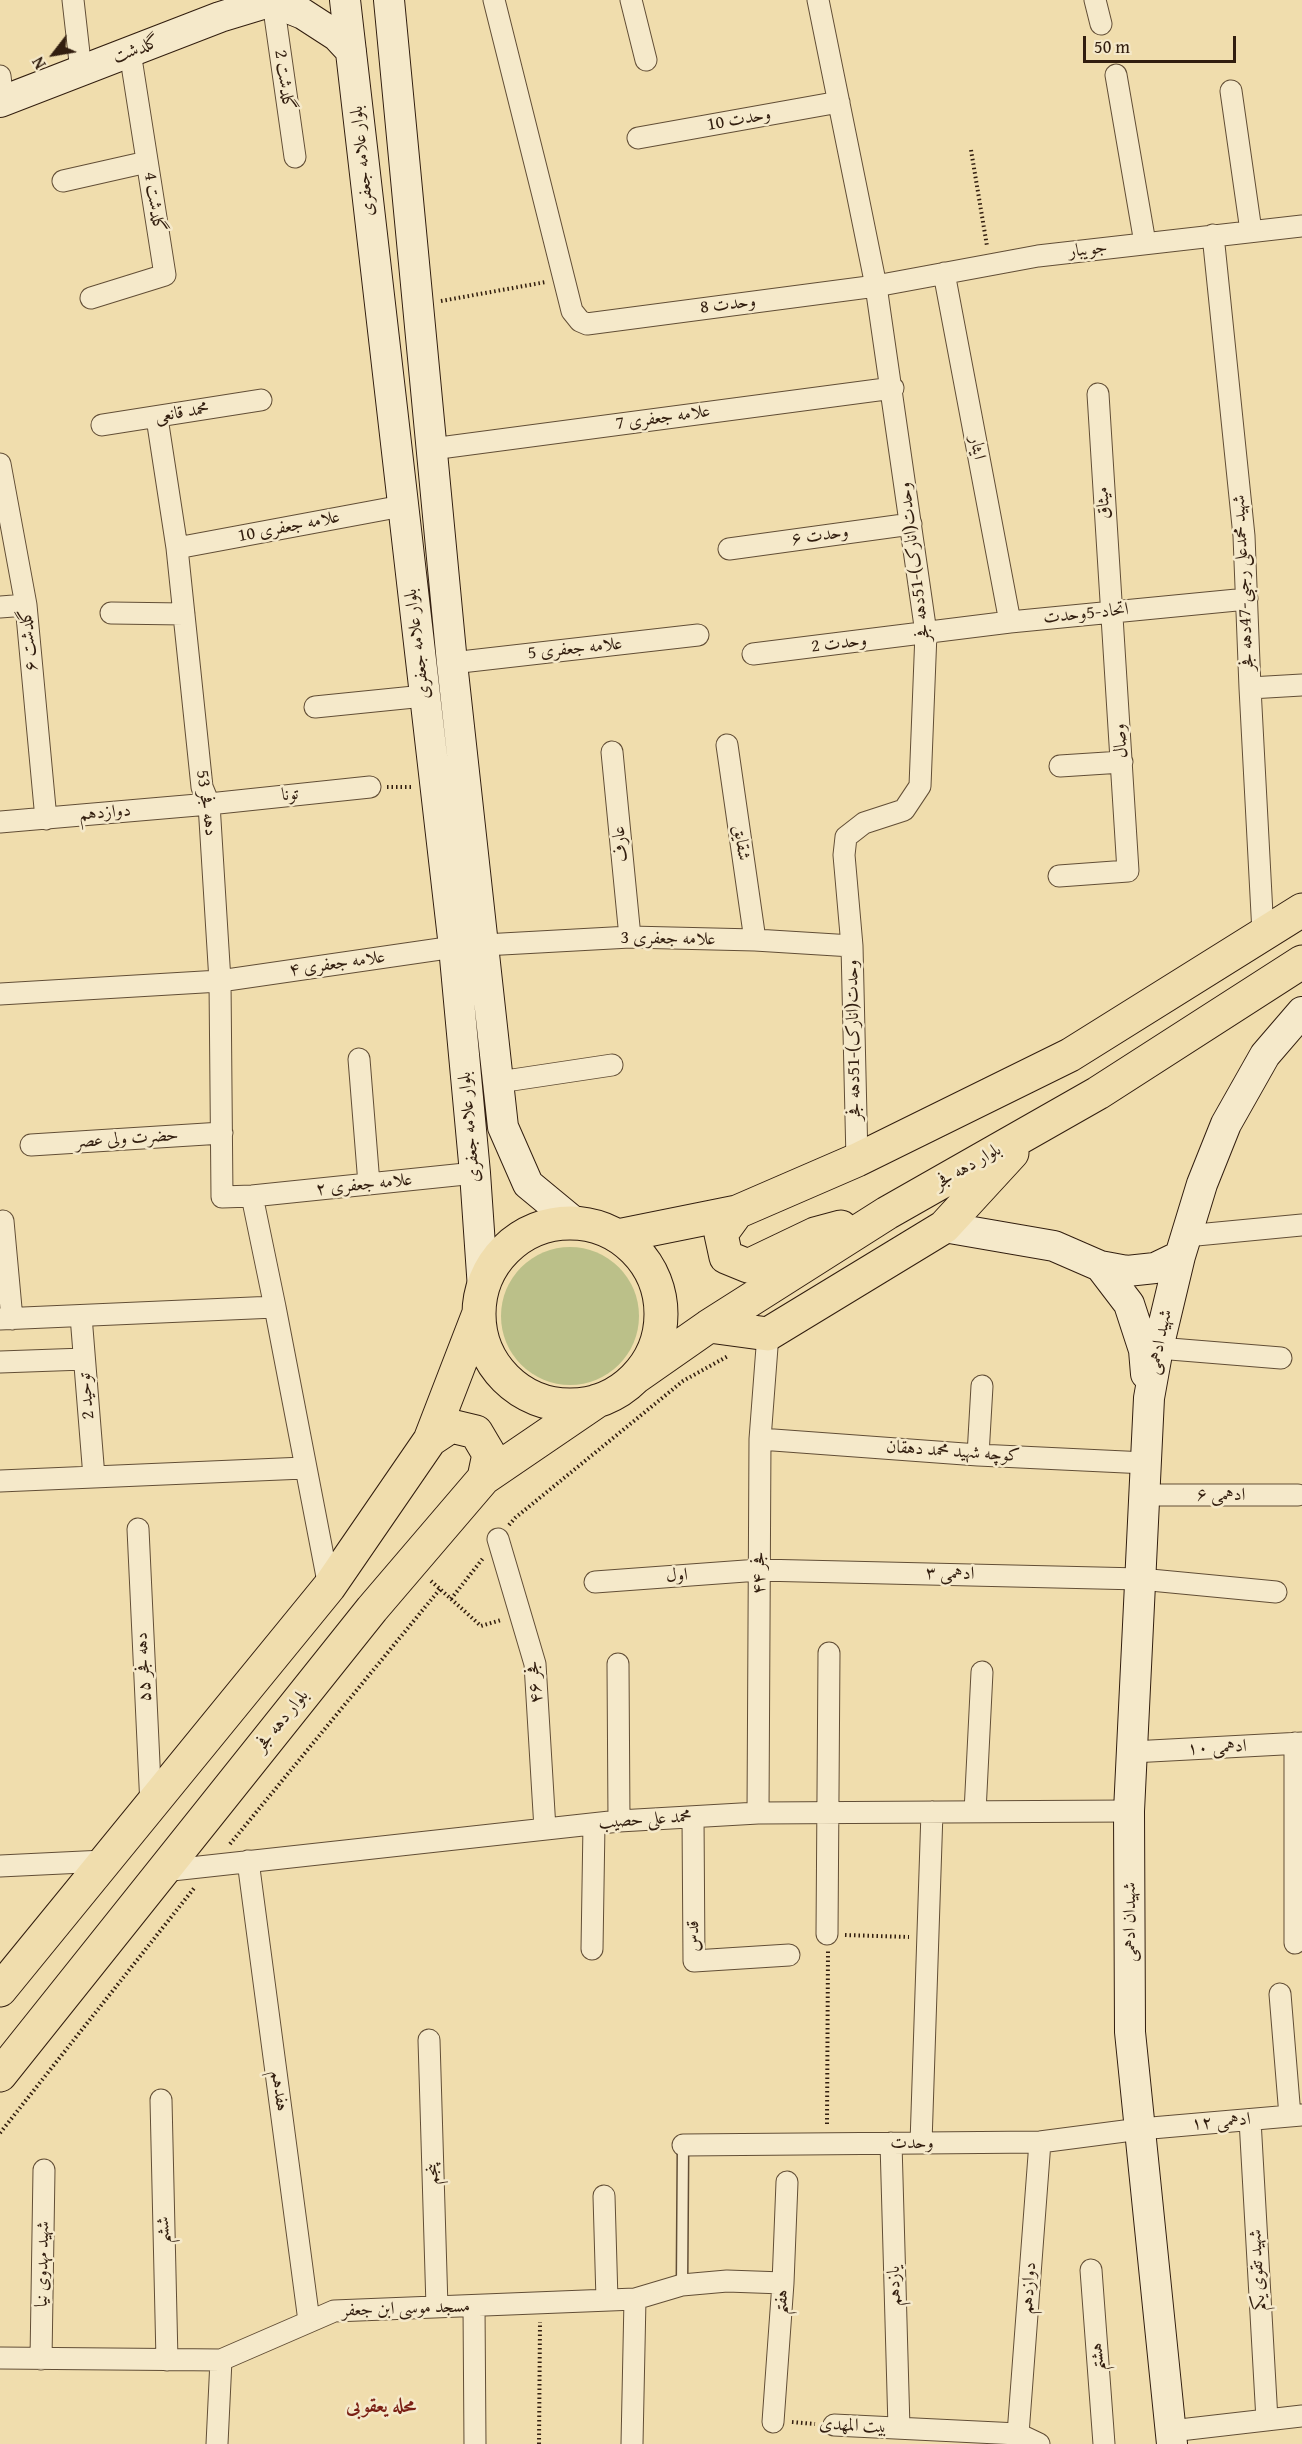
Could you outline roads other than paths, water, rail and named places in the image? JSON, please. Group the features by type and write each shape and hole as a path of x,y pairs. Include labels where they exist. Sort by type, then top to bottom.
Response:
{"main road":[{"name":"بلوار علامه جعفری","path":"345,0 454,948 475,1173 481,1301"},
{"name":"بلوار علامه جعفری","path":"389,0 452,663 503,1127 528,1184 574,1222"},
{"name":"گلدشت","path":"1,93 81,71 130,52 219,9 274,1"},
{"path":"274,1 303,14 338,36 351,51"},
{"path":"424,696 456,693"},
{"path":"618,1236 737,1212 857,1160 1070,1055 1302,910"},
{"name":"بلوار دهه فجر","path":"636,1377 708,1326 887,1213 1098,1093 1302,962"},
{"name":"شهید ادهمی","path":"1149,1398 1158,1348 1183,1246 1202,1184 1226,1124 1265,1055 1302,1012"},
{"path":"708,1326 768,1334 944,1227 1033,1130"},
{"path":"737,1212 721,1234 726,1257 748,1266 815,1234 887,1213"},
{"path":"0,1990 329,1587 430,1440 492,1266 507,1247 527,1233 550,1224 574,1222 597,1227 618,1236 636,1251 650,1269 658,1291 662,1314 658,1337 650,1358 636,1377 618,1392 597,1401 573,1405 549,1402 526,1393 506,1378 492,1359 482,1337 481,1301"},
{"name":"شهید ادهمی","path":"944,1227 1054,1246 1100,1266 1129,1304 1144,1350 1149,1398"},
{"path":"1100,1266 1127,1271 1155,1268 1183,1246"},
{"name":"شهیدان ادهمی","path":"1149,1398 1129,1811 1130,2032 1172,2437"},
{"name":"بلوار دهه فجر","path":"0,2075 411,1563 484,1478 597,1401"},
{"path":"430,1440 452,1426 476,1432 489,1454 484,1478"}],"street":[{"path":"73,0 81,71"},
{"name":"وحدت 8","path":"494,0 572,310 580,321 587,324 876,286"},
{"path":"631,0 645,60"},
{"name":"وحدت(انارک)-51دهه فجر","path":"818,0 876,286 893,388 926,633 920,786 904,810 864,823 846,837 844,855 852,946 857,1160"},
{"path":"1095,0 1101,24"},
{"name":"گلدشت 2","path":"274,1 295,158"},
{"name":"گلدشت 4","path":"90,298 165,275 130,52"},
{"path":"1116,75 1145,243"},
{"path":"1231,91 1251,231"},
{"name":"وحدت 10","path":"638,138 839,102"},
{"path":"63,181 147,162"},
{"name":"جویبار","path":"876,286 1038,256 1302,226"},
{"name":"شهید محمدعلی رجبی-47دهه فجر","path":"1213,235 1244,536 1263,933"},
{"name":"ایثار","path":"944,273 1010,622"},
{"name":"علامه جعفری 7","path":"432,449 893,388"},
{"name":"میثاق","path":"1098,394 1111,611"},
{"name":"محمد قانعی","path":"102,425 261,400"},
{"name":"دهه فجر 53","path":"157,418 177,548 202,787 210,804 220,981 222,1197 252,1197"},
{"name":"گلدشت ۶","path":"0,464 26,605 46,819"},
{"name":"علامه جعفری 10","path":"177,548 402,506"},
{"name":"وحدت ۶","path":"729,549 911,524"},
{"name":"اتحاد-5وحدت","path":"926,633 1111,611 1247,599"},
{"path":"0,607 26,605"},
{"name":"وصال","path":"1059,876 1128,871 1111,611"},
{"path":"111,612 184,614"},
{"name":"وحدت 2","path":"753,654 926,633"},
{"name":"علامه جعفری 5","path":"452,663 698,635"},
{"path":"1250,688 1302,685"},
{"path":"315,707 424,696"},
{"name":"شقایق","path":"727,745 755,940"},
{"name":"عارف","path":"612,752 630,937"},
{"path":"1060,766 1122,762"},
{"name":"تونا","path":"210,804 370,787"},
{"name":"دوازدهم","path":"0,822 210,804"},
{"name":"علامه جعفری 3","path":"484,945 630,937 755,940 852,946"},
{"name":"علامه جعفری ۴","path":"0,994 220,981 454,948"},
{"path":"359,1059 369,1185"},
{"path":"499,1082 612,1065"},
{"name":"حضرت ولی عصر","path":"31,1145 222,1133"},
{"name":"علامه جعفری ۲","path":"252,1197 475,1173"},
{"path":"252,1197 329,1587"},
{"path":"3,1221 6,1319 275,1307"},
{"path":"1183,1246 1302,1225"},
{"name":"توحید 2","path":"81,1316 94,1477"},
{"name":"فجر ۴۴","path":"758,1813 760,1439 768,1334"},
{"path":"1158,1348 1281,1358"},
{"path":"0,1362 84,1359"},
{"path":"978,1455 982,1386"},
{"name":"کوچه شهید محمد دهقان","path":"760,1439 978,1455 1146,1463"},
{"path":"0,1481 304,1467"},
{"name":"ادهمی ۶","path":"1144,1495 1298,1495"},
{"name":"دهه فجر ۵۵","path":"138,1529 151,1806"},
{"name":"فجر ۴۶","path":"498,1539 535,1664 545,1829"},
{"name":"ادهمی ۳","path":"759,1570 1140,1579 1276,1592"},
{"name":"اول","path":"595,1582 759,1570"},
{"path":"827,1934 829,1653"},
{"path":"618,1664 619,1821"},
{"path":"975,1812 982,1672"},
{"path":"1295,1943 1298,1743"},
{"name":"ادهمی ۱۰","path":"1132,1752 1298,1743"},
{"name":"محمد علی حصیب","path":"163,1870 619,1821 758,1813 1129,1811"},
{"path":"921,2143 932,1812"},
{"name":"قدس","path":"693,1817 694,1961 789,1955"},
{"path":"592,1949 594,1824"},
{"path":"0,1866 104,1861"},
{"name":"هفدهم","path":"248,1861 309,2321"},
{"path":"1280,1994 1296,2116"},
{"name":"پنجم","path":"429,2040 437,2307"},
{"name":"ششم","path":"161,2100 167,2360"},
{"name":"ادهمی ۱۲","path":"1140,2129 1296,2116"},
{"name":"شهید تقوی یکم","path":"1250,2120 1267,2420"},
{"name":"وحدت","path":"683,2145 1040,2142 1140,2129"},
{"name":"دوازدهم","path":"1018,2434 1040,2142"},
{"name":"یازدهم","path":"891,2143 899,2428"},
{"name":"شهید مهدوی نیا","path":"41,2359 44,2170"},
{"name":"هفتم","path":"773,2422 783,2283 787,2182"},
{"path":"603,2196 607,2300"},
{"name":"هشتم","path":"1091,2270 1104,2444"},
{"name":"مسجد موسی ابن جعفر","path":"0,2358 221,2360 334,2311 635,2299 682,2284 726,2281 783,2283"},
{"path":"632,2444 635,2299"},
{"path":"474,2306 475,2444"},
{"path":"217,2444 221,2360"},
{"path":"1172,2437 1302,2416"},
{"name":"بیت المهدی","path":"834,2424 899,2428 934,2437 1018,2434 1039,2444"}],"lane":[{"path":"682,2284 683,2145"}],"district":[{"name":"محله یعقوبی","path":"381,2407"}]}
